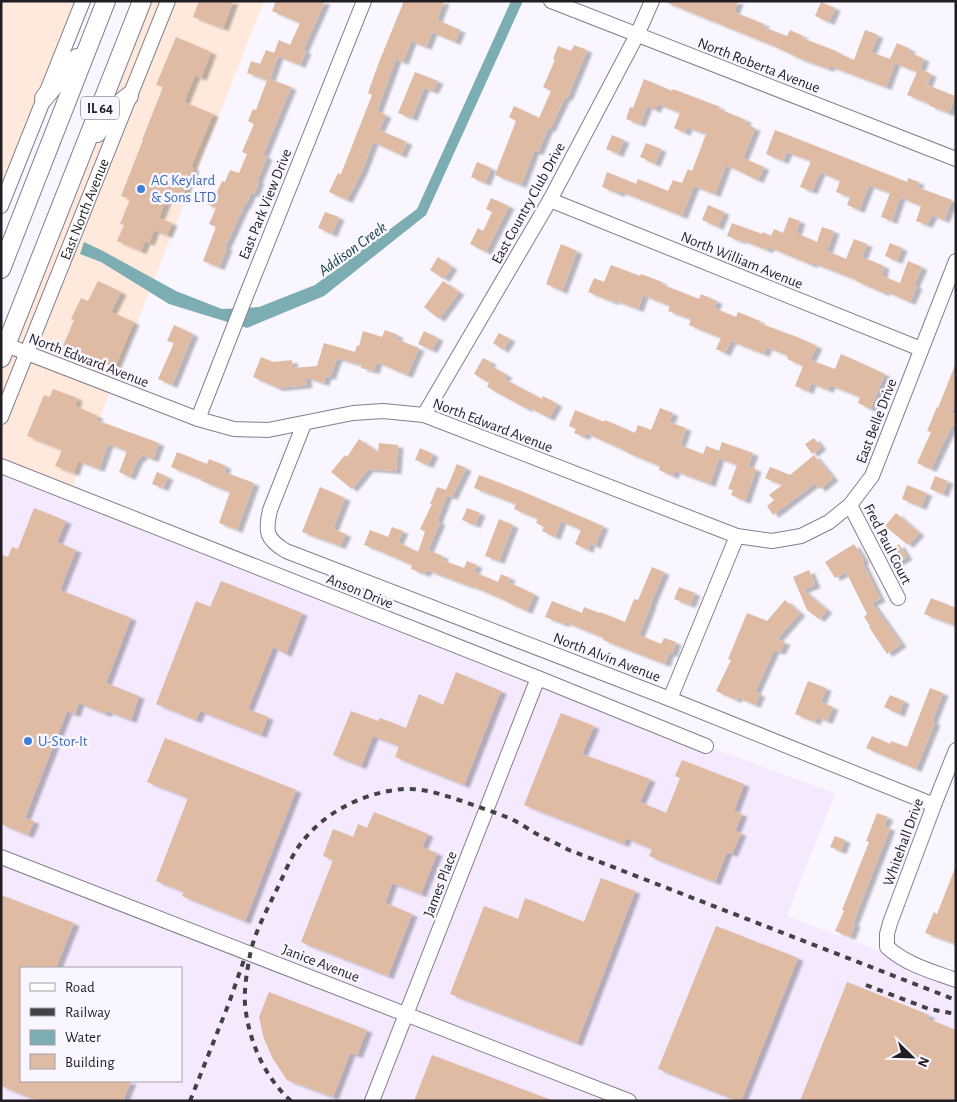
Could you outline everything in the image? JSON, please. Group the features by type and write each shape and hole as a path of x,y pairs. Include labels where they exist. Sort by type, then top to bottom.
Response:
{"main road":[{"name":"IL 64","path":"1,269 106,1"},
{"name":"East North Avenue","path":"3,348 142,1"},
{"path":"44,98 89,44"},
{"path":"82,154 117,106 129,96"}],"street":[{"path":"1,206 83,1"},
{"name":"East North Avenue","path":"1,417 168,1"},
{"name":"East Park View Drive","path":"198,420 364,1"},
{"name":"North Roberta Avenue","path":"551,1 956,159"},
{"name":"East Country Club Drive","path":"424,415 550,200 637,35 652,1"},
{"name":"North William Avenue","path":"550,200 921,349"},
{"name":"East Belle Drive","path":"737,536 772,541 801,536 829,522 850,505 872,476 956,261"},
{"name":"North Edward Avenue","path":"3,348 27,353 198,420 234,429 268,430 352,413 383,411 424,415 737,536"},
{"name":"North Alvin Avenue","path":"304,424 270,510 267,525 270,538 286,551 670,699 934,805"},
{"name":"Anson Drive","path":"1,466 706,746"},
{"name":"Fred Paul Court","path":"850,505 898,598"},
{"path":"670,699 737,536"},
{"name":"James Place","path":"372,1101 538,678"},
{"name":"Whitehall Drive","path":"956,750 887,934 887,947 897,956 956,980"},
{"name":"Janice Avenue","path":"1,856 629,1101"}],"shaded area":[{"path":"1,1 83,1 1,206"},
{"path":"142,1 264,1 70,493 1,466 1,358"},
{"path":"1,466 706,746 835,793 787,916 956,980 956,1101 1,1101"}],"water":[{"path":"511,1 523,1 426,215 324,296 247,328 169,304 101,262 80,254 84,242 176,291 222,309 259,307 315,285 417,209"}],"building":[{"path":"199,1 233,1 223,28 193,17"},
{"path":"276,1 325,1 303,50 306,51 300,65 278,56 270,79 291,87 263,155 267,157 254,194 251,193 244,206 225,247 227,248 219,267 203,261 216,227 209,224 216,208 206,204 211,194 215,196 222,181 225,182 230,170 239,173 247,154 242,152 254,124 248,121 253,109 256,110 267,80 247,73 251,61 260,64 266,50 274,53 279,40 290,45 300,23 272,11"},
{"path":"404,1 444,1 437,20 460,30 455,42 432,32 426,47 411,41 403,62 396,59 377,111 386,115 379,130 407,142 401,155 373,142 362,171 347,200 329,192 338,173 341,174 372,95 368,93 379,62"},
{"path":"663,1 738,1 734,12 764,24 763,27 787,36 790,30 803,36 802,38 854,60 865,30 878,35 871,52 890,59 897,43 910,49 909,52 924,59 920,69 931,74 927,85 955,96 949,113 907,95 917,72 895,63 886,87 830,66 829,69 801,59 774,46"},
{"path":"821,2 835,8 829,22 815,16"},
{"path":"176,37 211,52 201,78 195,75 184,102 213,114 191,167 194,168 183,195 170,190 159,218 172,223 167,235 154,230 149,243 145,241 141,251 117,241 124,225 120,224 130,199 121,196 163,87 156,85"},
{"path":"574,45 587,50 567,98 565,97 550,129 548,128 538,152 534,151 521,185 495,175 516,121 509,117 514,106 539,118 551,91 543,87 555,60 553,59 558,46 571,51"},
{"path":"415,72 438,81 433,91 424,88 412,118 398,113"},
{"path":"644,79 672,91 673,89 720,107 719,109 746,120 745,124 755,128 743,158 764,167 758,180 726,165 715,194 694,186 682,216 620,191 619,194 602,187 607,172 636,184 638,179 668,191 673,180 682,183 688,169 692,171 706,134 687,127 685,133 674,128 680,113 658,104 655,110 647,106 640,124 626,119 630,107 633,108"},
{"path":"775,130 907,182 908,178 919,182 917,187 952,200 944,220 932,215 927,225 916,221 921,206 900,197 892,221 881,217 890,193 869,185 859,210 847,205 850,197 836,192 840,181 820,172 812,191 800,187 811,161 787,152 783,161 766,154"},
{"path":"612,135 624,140 618,154 606,149"},
{"path":"646,143 661,149 655,164 640,157"},
{"path":"477,162 491,168 485,183 471,177"},
{"path":"491,198 509,206 486,252 470,244 478,228 483,231 492,212 486,209"},
{"path":"708,205 724,212 718,227 702,220"},
{"path":"325,212 339,217 332,234 318,228"},
{"path":"789,217 800,221 796,233 817,242 822,227 834,231 827,251 846,259 854,239 867,244 862,257 884,266 882,276 900,283 908,261 922,267 914,285 917,286 910,302 769,247 767,250 727,236 732,223 771,236 774,229 783,233"},
{"path":"890,243 902,248 897,261 885,256"},
{"path":"561,244 577,251 562,291 546,284"},
{"path":"438,257 452,267 444,279 430,270"},
{"path":"611,265 662,282 661,284 699,299 701,294 717,301 714,308 736,317 738,312 760,321 759,323 817,346 810,360 835,369 841,354 885,374 870,409 858,403 860,397 830,385 828,390 811,383 808,391 795,386 803,366 787,359 788,356 767,347 764,354 731,341 725,353 716,349 721,338 689,325 691,319 668,311 670,306 643,295 638,309 588,292 594,278 604,282"},
{"path":"98,281 121,292 111,312 134,322 115,367 63,346 74,320 71,319 81,298 88,301"},
{"path":"443,281 459,292 439,319 424,307"},
{"path":"174,325 193,334 172,385 158,379 174,343 167,341"},
{"path":"385,330 398,335 396,339 419,348 407,375 377,362 374,371 361,368 362,365 337,358 330,377 326,376 324,383 306,377 307,385 278,388 253,377 261,357 273,362 292,360 293,368 317,366 324,343 355,352 357,345 359,346 363,331 382,337"},
{"path":"424,331 438,338 432,350 418,344"},
{"path":"499,333 510,339 503,350 493,343"},
{"path":"483,358 491,362 489,365 507,375 504,379 542,399 543,396 557,404 549,418 528,407 527,409 487,387 489,383 474,374"},
{"path":"955,365 956,402 951,413 956,415 956,427 952,425 931,469 917,463 931,432 927,431"},
{"path":"53,389 77,398 75,406 98,416 96,420 159,443 153,459 142,455 138,459 130,477 119,472 127,451 108,444 99,469 78,461 74,473 55,466 62,450 27,436 44,395 50,397"},
{"path":"660,408 673,413 669,422 686,428 680,445 703,454 706,446 719,451 722,442 753,453 748,466 756,469 745,501 731,495 733,490 728,489 737,465 719,458 710,484 675,471 673,476 659,470 660,466 586,433 584,437 574,433 576,429 569,426 575,410 635,433 638,425 651,430"},
{"path":"814,438 821,447 812,454 805,444"},
{"path":"359,439 378,452 379,443 398,445 396,471 368,469 352,489 331,472 345,455 347,457"},
{"path":"420,448 433,454 428,465 415,460"},
{"path":"177,452 207,464 209,459 226,466 224,472 254,483 237,530 219,523 230,492 171,467"},
{"path":"814,455 833,478 820,489 815,483 773,515 767,506 774,500 769,495 782,485 765,478 770,467 790,475"},
{"path":"457,464 466,468 452,497 447,495 437,521 440,522 428,550 443,556 442,560 464,568 467,561 477,565 474,572 498,582 501,574 510,578 508,582 534,594 527,611 469,585 427,570 425,574 411,569 412,565 364,545 370,530 388,537 392,527 403,531 398,542 418,552 425,532 420,529 432,504 430,504 437,487 446,490"},
{"path":"157,472 168,477 163,488 152,484"},
{"path":"479,475 603,526 595,546 590,543 588,550 575,544 581,530 561,521 555,537 542,531 544,527 536,523 538,519 514,509 516,504 474,488"},
{"path":"935,476 948,481 943,494 930,489"},
{"path":"907,485 927,493 921,507 902,499"},
{"path":"320,487 345,498 333,529 346,534 340,546 302,532"},
{"path":"34,508 66,521 57,542 76,550 60,590 131,618 106,683 139,696 131,720 107,711 106,714 79,703 75,714 67,711 25,818 34,821 28,835 1,824 1,554 8,557 12,547 18,549"},
{"path":"467,508 480,513 475,525 462,520"},
{"path":"896,513 919,533 908,545 885,526"},
{"path":"499,519 513,525 499,561 485,556"},
{"path":"854,544 864,560 862,562 880,599 872,603 901,644 887,654 864,617 867,614 846,572 835,578 825,562"},
{"path":"899,544 907,557 895,564 888,551"},
{"path":"652,567 664,572 639,635 661,644 664,638 676,642 672,654 669,653 665,664 603,640 604,638 565,622 564,624 545,617 552,601 582,613 584,607 625,622 634,599 638,600"},
{"path":"809,570 815,585 803,590 827,610 819,619 807,610 793,577"},
{"path":"221,581 302,613 286,654 273,647 248,709 268,717 261,735 200,711 196,720 156,704 196,601 210,607"},
{"path":"679,587 695,593 690,605 674,599"},
{"path":"931,598 956,608 956,626 924,614"},
{"path":"785,600 800,613 777,639 785,642 780,652 774,650 755,692 760,694 755,705 737,697 736,700 716,691 731,660 728,659 747,613 767,621"},
{"path":"456,672 501,691 464,785 395,757 399,746 373,736 361,766 333,755 351,711 378,721 380,718 406,728 419,694 443,705"},
{"path":"808,681 826,688 821,702 833,707 827,721 817,717 815,722 795,714"},
{"path":"930,688 943,693 932,721 935,722 916,769 866,748 872,736 890,744 891,741 907,747"},
{"path":"890,695 904,701 899,714 884,707"},
{"path":"561,713 594,726 582,754 650,779 640,802 666,813 680,778 675,776 682,760 744,784 734,811 742,814 735,831 741,833 732,854 727,852 715,882 649,856 652,849 626,838 624,844 524,805"},
{"path":"165,738 296,790 245,921 182,896 184,892 156,881 188,798 147,782"},
{"path":"374,812 428,834 422,847 437,853 421,894 392,883 385,903 412,914 388,976 301,942 333,860 323,856 333,829 353,837 358,824 367,828"},
{"path":"877,813 888,817 884,826 890,828 853,923 855,924 850,937 835,931 869,842 866,841"},
{"path":"835,836 845,840 841,851 830,847"},
{"path":"955,868 956,944 925,933 934,912 937,914"},
{"path":"601,878 635,891 577,1043 450,994 484,906 518,919 525,898 584,922"},
{"path":"1,895 74,923 56,967 20,967 20,1082 131,1082 123,1101 39,1101 1,1086"},
{"path":"716,926 798,958 741,1101 658,1069"},
{"path":"847,982 929,1015 928,1019 956,1030 956,1101 800,1101"},
{"path":"269,992 367,1030 357,1055 350,1053 333,1097 287,1080 273,1059 264,1039 259,1017"},
{"path":"432,1055 551,1100 414,1101"}],"railway":[{"path":"291,1101 265,1069 250,1031 245,1004 245,992 254,939 290,861 302,842 312,831 335,812 347,805 375,794 389,791 411,789 441,794 498,814 569,850 956,1000"},
{"path":"190,1101 245,957"},
{"path":"866,985 929,1009 956,1014"}],"place":[{"name":"AG Keylard & Sons LTD","path":"141,189"},
{"name":"U-Stor-It","path":"28,741"}],"water label":[{"name":"Addison Creek","path":"352,248"}]}
